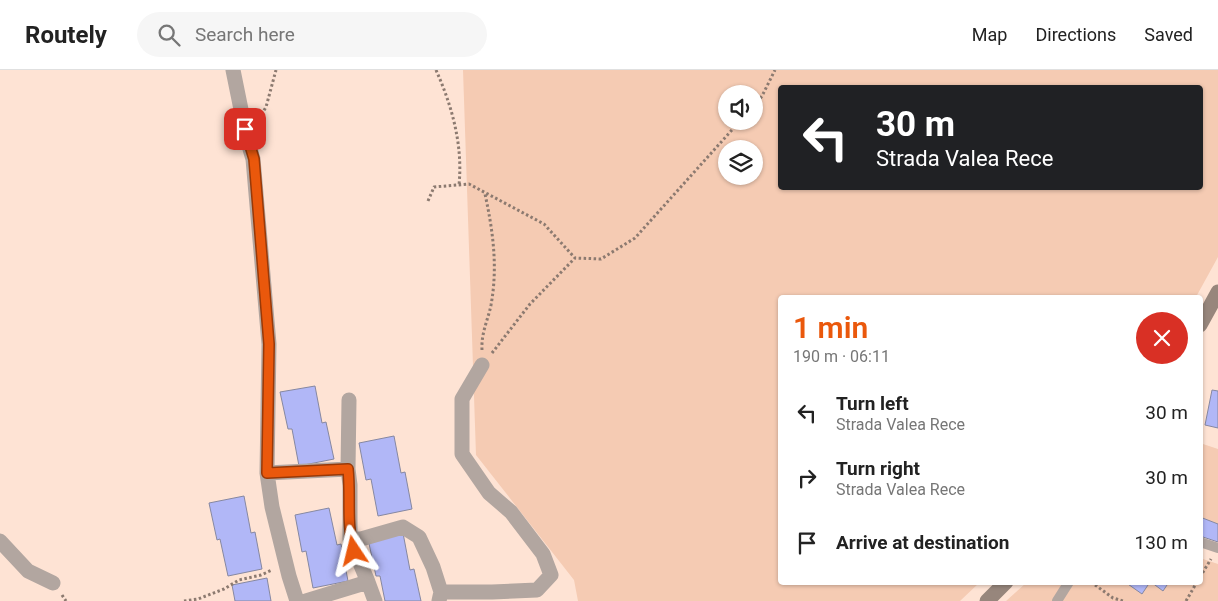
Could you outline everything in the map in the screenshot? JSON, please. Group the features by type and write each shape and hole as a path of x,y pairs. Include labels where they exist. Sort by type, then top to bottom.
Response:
{"main road":[{"path":"1203,320 1218,292"},
{"path":"987,601 1003,585"}],"street":[{"path":"233,70 245,129 254,159 269,344 267,473 272,507 297,601"},
{"path":"350,539 361,539 403,527 419,537 433,567 440,597 537,590 551,575 543,554 511,512 489,493 462,454 462,399 482,365"},
{"path":"349,400 350,539 375,601"},
{"path":"267,473 348,469"},
{"path":"0,542 28,572 53,582"},
{"path":"306,601 368,582"}],"lane":[{"path":"1203,543 1218,548"},
{"path":"1056,601 1068,585"}],"path":[{"path":"245,129 256,125 266,107 276,70"},
{"path":"436,70 457,132 459,185"},
{"path":"763,94 775,70"},
{"path":"428,201 434,187 469,184 544,224 576,258 601,259 635,238 732,130"},
{"path":"482,365 481,338 491,305 495,258 492,229 484,193"},
{"path":"482,365 530,304 576,258"},
{"path":"1203,573 1218,548"},
{"path":"184,601 198,599 224,589 239,580 261,575 286,564"},
{"path":"1095,585 1113,598 1123,601"},
{"path":"1186,601 1195,585"}],"shaded area":[{"path":"463,70 1218,70 1218,257 1197,295 778,295 778,585 977,585 960,601 578,601 574,580 476,455"},
{"path":"1203,444 1218,449 1218,524 1203,518"},
{"path":"1203,559 1218,564 1218,601 1006,601 1024,585 1203,585"}],"building":[{"path":"315,386 322,423 326,422 334,459 299,466 292,429 288,429 280,392"},
{"path":"1212,390 1218,391 1218,428 1205,425"},
{"path":"394,436 401,473 405,472 412,509 378,516 371,479 366,480 359,443"},
{"path":"244,496 251,533 255,532 262,569 228,576 220,539 217,540 209,503"},
{"path":"329,508 337,545 341,544 348,581 313,588 306,551 302,552 295,515"},
{"path":"1203,518 1218,524 1218,542 1203,537"},
{"path":"403,533 410,570 414,569 421,601 385,601 380,576 376,576 368,539"},
{"path":"267,578 271,601 235,601 232,585"},
{"path":"1129,585 1148,585 1142,594"},
{"path":"1155,585 1167,585 1163,591"}],"route":[{"path":"245,129 254,159 255,193 269,344 267,473 348,469 350,485 350,539 354,551"}]}
